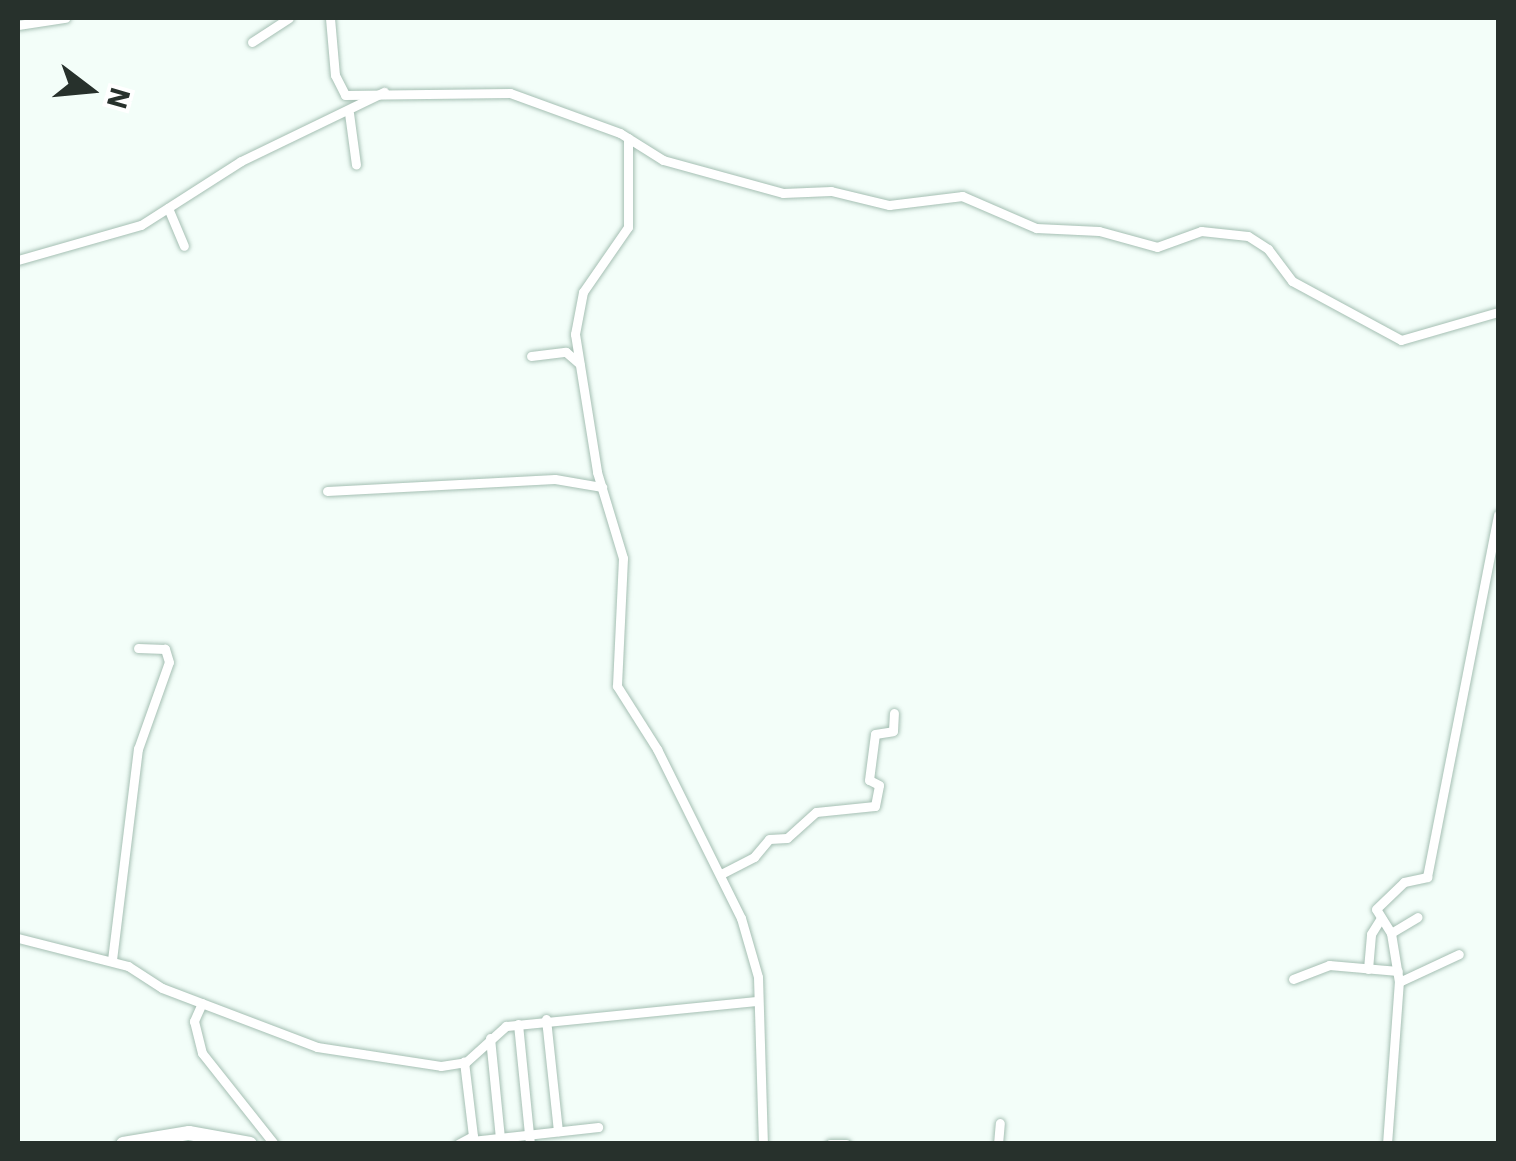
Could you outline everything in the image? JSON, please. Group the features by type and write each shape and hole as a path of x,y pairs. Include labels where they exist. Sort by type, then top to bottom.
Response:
{"main road":[{"path":"123,1144 189,1132 250,1144"}],"street":[{"path":"18,25 65,18"},
{"path":"252,42 289,18"},
{"path":"330,18 340,93 510,93 628,138 663,160 783,193 831,192 889,205 962,196 1036,228 1099,231 1157,247 1201,232 1254,238 1292,281 1401,340 1498,312"},
{"path":"18,260 126,232 241,161 349,114 384,92"},
{"path":"349,114 356,165"},
{"path":"628,138 629,220 580,298 575,334 602,487 624,558 617,686 658,749 693,832 723,873 756,965 763,1144"},
{"path":"168,208 184,246"},
{"path":"532,356 566,352 582,366"},
{"path":"327,491 556,479 602,487"},
{"path":"1387,1144 1399,977 1391,933 1376,910 1406,880 1427,877 1498,515"},
{"path":"112,960 143,722 170,662 163,648 138,648"},
{"path":"723,873 754,856 769,840 787,838 816,812 875,806 879,785 869,780 875,734 893,732 894,713"},
{"path":"1391,933 1418,917"},
{"path":"1368,969 1371,934 1381,918"},
{"path":"18,938 112,960 202,1004 346,1054 441,1066 464,1062 490,1038 518,1024 757,1001"},
{"path":"1292,979 1326,965 1399,977 1460,954"},
{"path":"202,1004 194,1021 202,1053 274,1144"},
{"path":"546,1019 558,1131"},
{"path":"518,1024 530,1139"},
{"path":"490,1038 498,1140"},
{"path":"464,1062 464,1143 530,1139 558,1131 598,1127"},
{"path":"998,1144 1000,1123"},
{"path":"830,1144 846,1144"}]}
